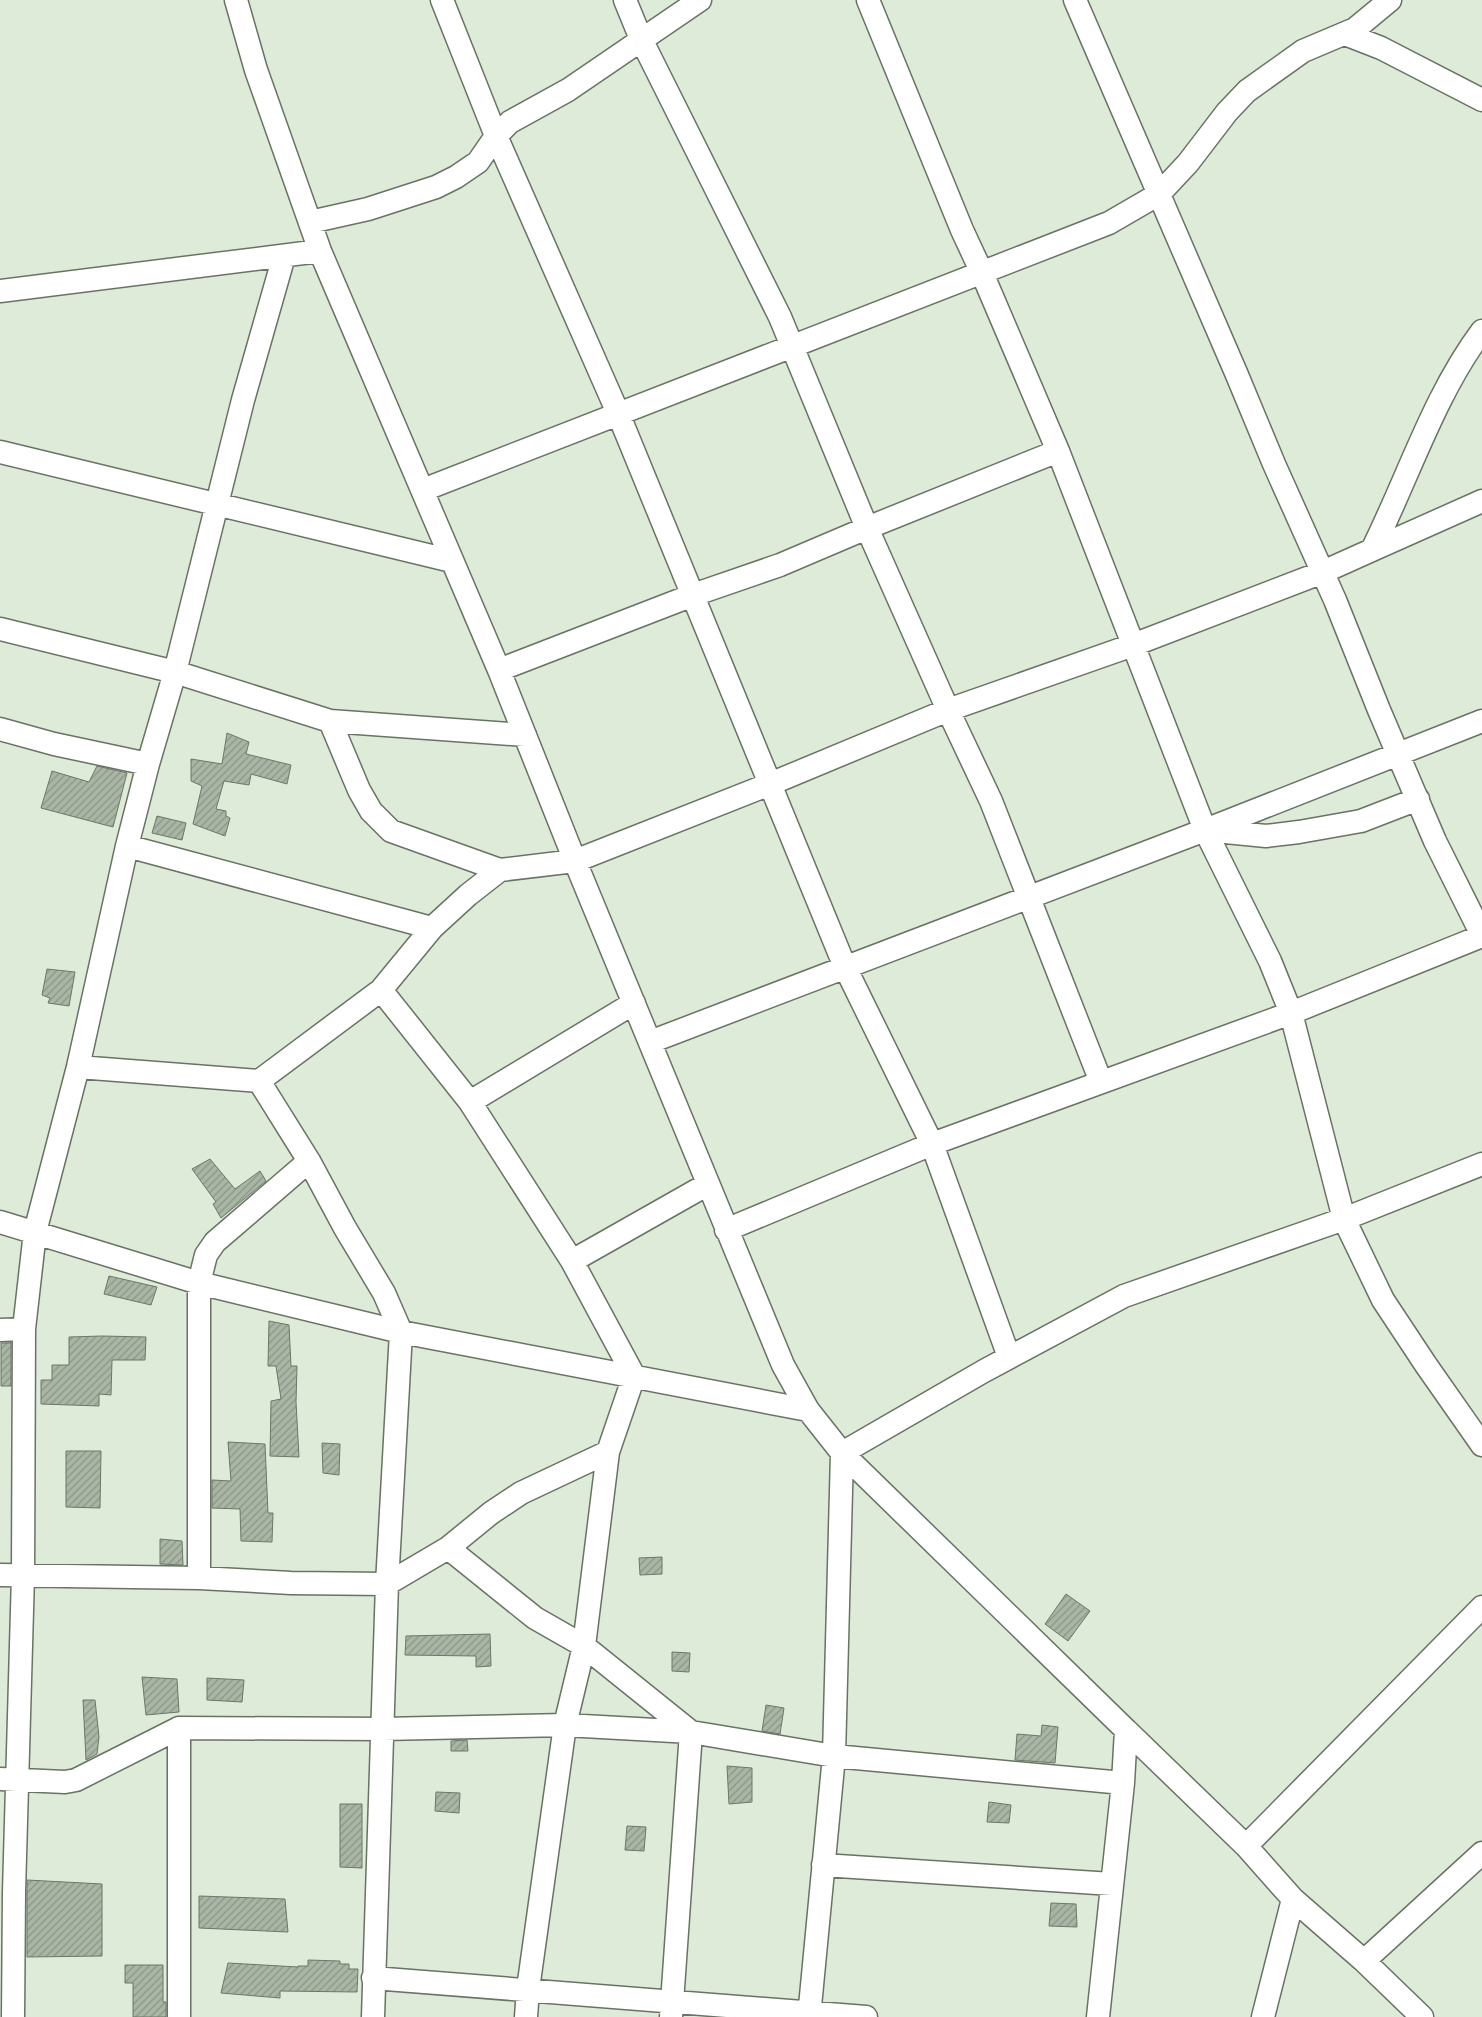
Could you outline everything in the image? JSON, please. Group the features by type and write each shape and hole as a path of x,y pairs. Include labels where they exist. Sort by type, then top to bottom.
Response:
{"street":[{"path":"236,0 256,70 320,251 499,670 575,861 782,1365 808,1410 842,1453 1246,1846 1294,1899 1364,1961 1422,2017"},
{"path":"442,0 496,136 618,414 845,967 932,1144 1009,1357"},
{"path":"625,0 641,39 780,317 868,528 948,710 991,801 1101,1082"},
{"path":"310,222 368,208 436,187 456,177 478,162 496,136 510,122 568,90 700,0"},
{"path":"868,0 962,230 1058,452 1205,830 1270,961 1291,1014 1344,1219 1383,1300 1482,1445"},
{"path":"726,1230 932,1144 1291,1014 1482,936 1436,841 1379,710 1323,572 1274,464 1075,0"},
{"path":"423,490 1110,223 1159,194 1188,163 1227,112 1247,91 1303,51 1345,34 1371,17 1390,0"},
{"path":"1345,34 1381,48 1482,100"},
{"path":"0,290 320,251"},
{"path":"13,2017 7,1894 9,1779 23,1576 24,1329 35,1232 78,1067 127,846 148,764 175,672 243,400 284,256"},
{"path":"1372,550 1448,385 1463,356 1482,331"},
{"path":"0,452 452,562"},
{"path":"499,670 693,595 780,565 1058,452"},
{"path":"330,720 359,790 371,811 392,831 500,870 575,861 770,784 948,710 1133,645 1323,572 1482,501"},
{"path":"0,630 175,672 330,720 525,735"},
{"path":"650,1042 1205,830 1482,721"},
{"path":"0,729 54,744 148,764"},
{"path":"1205,830 1266,836 1299,832 1361,821 1418,799"},
{"path":"127,846 432,928"},
{"path":"78,1067 259,1081 381,990 432,928 468,895 500,870"},
{"path":"381,990 470,1102 572,1262 634,1376 608,1452 584,1646 565,1725 528,1990 526,2017"},
{"path":"470,1102 634,1003"},
{"path":"259,1081 309,1161 345,1228 384,1293 401,1332 387,1584 373,2017"},
{"path":"199,1578 199,1283 206,1255 215,1242 309,1161"},
{"path":"842,1453 1009,1357 1124,1296 1344,1219 1482,1164"},
{"path":"572,1262 708,1184"},
{"path":"0,1222 199,1283 401,1332 808,1410"},
{"path":"0,1330 24,1329"},
{"path":"0,1575 199,1578 291,1583 387,1584 448,1548 491,1513 521,1493 608,1452"},
{"path":"809,2015 834,1756 842,1453"},
{"path":"448,1548 535,1618 584,1646 691,1732"},
{"path":"1246,1846 1482,1607"},
{"path":"9,1779 65,1782 76,1780 179,1728 383,1729 565,1725 691,1732 834,1756 1123,1783"},
{"path":"179,1728 179,2017"},
{"path":"1098,2017 1123,1783 1126,1730"},
{"path":"672,2010 691,1732"},
{"path":"1364,1961 1482,1853"},
{"path":"823,1865 1112,1884"},
{"path":"1263,2017 1294,1899"},
{"path":"373,1978 528,1990 672,2010 866,2017"}],"building":[{"path":"227,733 249,742 246,754 291,765 287,784 251,774 249,785 224,781 216,809 226,811 226,816 230,818 225,836 193,824 202,786 191,781 191,759 222,764"},
{"path":"97,766 127,773 113,827 41,808 52,771 89,782"},
{"path":"157,816 186,823 182,840 152,833"},
{"path":"47,969 75,972 69,1006 48,1003 50,998 42,995"},
{"path":"210,1159 235,1189 260,1171 266,1181 221,1218 213,1204 216,1202 192,1169"},
{"path":"109,1276 157,1287 151,1305 104,1294"},
{"path":"269,1321 289,1325 291,1366 297,1366 296,1402 299,1457 270,1456 271,1401 281,1399 276,1366 268,1366"},
{"path":"69,1337 146,1337 145,1360 112,1360 111,1395 99,1394 99,1406 41,1404 41,1380 52,1380 52,1365 69,1365"},
{"path":"1,1343 11,1343 11,1386 1,1386"},
{"path":"228,1442 265,1444 268,1513 273,1513 272,1542 241,1541 240,1509 212,1508 212,1480 231,1481"},
{"path":"322,1443 340,1444 339,1475 323,1473"},
{"path":"66,1451 101,1451 100,1508 66,1507"},
{"path":"160,1539 182,1541 183,1565 160,1564"},
{"path":"662,1557 662,1574 640,1575 639,1558"},
{"path":"1066,1594 1090,1611 1068,1641 1045,1624"},
{"path":"490,1634 491,1666 476,1667 476,1656 405,1655 406,1636"},
{"path":"672,1652 690,1653 689,1672 672,1671"},
{"path":"142,1677 177,1679 179,1712 146,1715"},
{"path":"207,1678 244,1680 242,1702 207,1700"},
{"path":"83,1700 95,1700 99,1737 97,1754 86,1760"},
{"path":"766,1705 784,1708 780,1734 762,1731"},
{"path":"1042,1725 1058,1727 1055,1763 1015,1760 1017,1734 1041,1736"},
{"path":"467,1740 468,1751 451,1751 451,1741"},
{"path":"727,1766 752,1768 752,1802 729,1804"},
{"path":"436,1792 460,1793 459,1813 435,1811"},
{"path":"989,1802 1011,1805 1009,1823 987,1822"},
{"path":"340,1804 362,1804 362,1868 340,1867"},
{"path":"627,1826 646,1827 644,1851 625,1850"},
{"path":"27,1880 102,1884 102,1956 27,1957"},
{"path":"199,1896 285,1899 288,1932 199,1928"},
{"path":"1051,1903 1076,1904 1077,1927 1049,1926"},
{"path":"308,1960 340,1961 340,1964 349,1964 349,1969 358,1969 357,1992 280,1991 280,1998 221,1993 228,1963 298,1967 308,1966"},
{"path":"125,1965 163,1965 163,2002 166,2002 166,2017 133,2017 133,1983 125,1983"}]}
